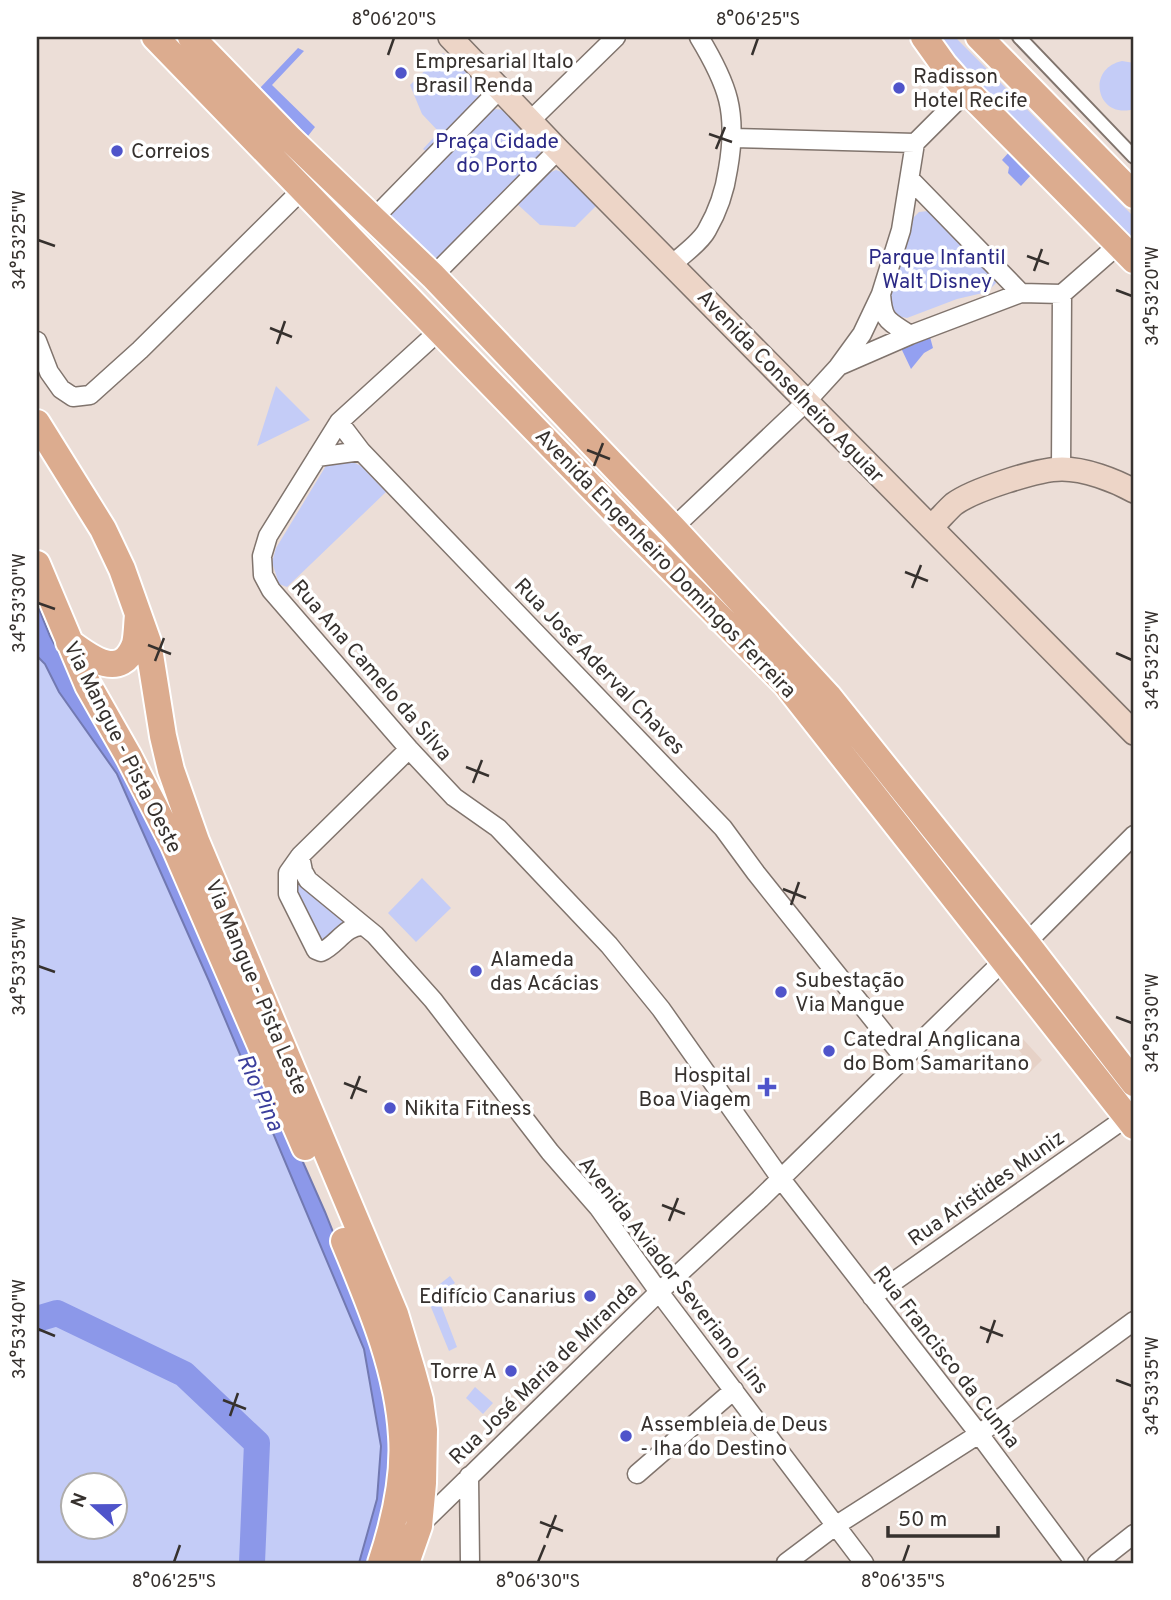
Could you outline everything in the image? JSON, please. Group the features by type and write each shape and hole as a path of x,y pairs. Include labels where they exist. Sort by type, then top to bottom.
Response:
{"main road":[{"name":"Avenida Engenheiro Domingos Ferreira","path":"155,37 617,514 786,684 1130,1121"},
{"name":"Avenida Engenheiro Domingos Ferreira","path":"191,37 290,139 433,276 673,528 828,696 1026,943 1134,1083"},
{"name":"Avenida Conselheiro Aguiar","path":"450,37 558,150 1134,733"},
{"path":"925,37 944,65 967,90 1126,253"},
{"path":"979,37 1134,195"},
{"name":"Via Mangue - Pista Leste","path":"37,423 103,529 122,569 139,612 154,668 163,736 182,804 395,1314 420,1400 424,1430 419,1526 406,1563"},
{"path":"931,527 966,497 1034,474 1062,469 1119,483 1134,491"},
{"name":"Via Mangue - Pista Oeste","path":"37,564 88,685 174,845 322,1185 386,1349 399,1410 402,1439 391,1533 381,1563"},
{"path":"69,642 99,662 118,663 127,657 135,644 139,612"}],"street":[{"path":"531,120 616,37"},
{"path":"673,264 706,232 724,191 733,138 730,102 716,66 699,37"},
{"path":"1019,37 1134,156"},
{"path":"374,218 500,89"},
{"path":"673,528 806,402 838,367 862,334 881,295 901,230 915,144 967,90"},
{"path":"733,138 915,144"},
{"path":"433,276 558,150"},
{"path":"37,341 49,372 61,389 73,397 90,395 140,350 323,169"},
{"path":"910,179 1021,293"},
{"path":"838,367 910,335 1021,293 1062,294 1126,253"},
{"path":"1062,294 1062,469"},
{"path":"881,295 882,313 910,335"},
{"path":"339,422 440,330"},
{"name":"Rua José Aderval Chaves","path":"339,422 360,451 723,828 904,1058"},
{"name":"Rua Ana Camelo da Silva","path":"339,422 268,536 262,556 263,575 271,590 454,797 503,833 608,945 661,1009 780,1179"},
{"path":"317,457 360,451"},
{"path":"362,926 353,927 328,950 316,950 288,894 288,873 301,863 409,749"},
{"name":"Rua José Maria de Miranda","path":"419,1526 659,1292 1026,943 1134,835"},
{"name":"Avenida Aviador Severiano Lins","path":"301,863 308,880 374,935 433,1000 542,1143 598,1207 864,1563"},
{"name":"Rua Aristides Muniz","path":"872,1297 1130,1121"},
{"name":"Rua Francisco da Cunha","path":"780,1179 979,1434 1075,1563"},
{"path":"786,1563 835,1526 979,1434 1134,1321"},
{"path":"637,1474 734,1390"},
{"path":"464,1481 470,1563"},
{"path":"1097,1563 1134,1534"}],"shaded area":[{"path":"298,48 304,51 272,85 315,127 308,136 260,88"},
{"path":"1010,151 1032,174 1021,186 1008,173 1009,167 1002,160"},
{"path":"930,337 933,348 924,353 911,369 901,348"},
{"path":"1023,1039 1042,1060 1029,1073 1015,1060 1022,1054 1016,1047"}],"green space":[{"path":"930,37 955,37 1134,217 1134,255"},
{"name":"Praça Cidade do Porto","path":"443,53 474,80 478,87 478,102 427,152 423,149 439,132 422,114 410,85"},
{"path":"1122,61 1134,63 1134,109 1121,110 1111,107 1100,92 1103,73 1110,66"},
{"name":"Praça Cidade do Porto","path":"494,109 504,110 540,147 541,155 437,261 430,261 389,216 391,210"},
{"name":"Praça Cidade do Porto","path":"556,170 567,174 598,204 575,227 540,225 515,202 546,174"},
{"name":"Parque Infantil Walt Disney","path":"928,211 996,279 996,283 987,292 957,299 907,318 893,315 887,297 914,217 919,212"},
{"path":"276,386 310,420 257,446"},
{"path":"344,458 361,466 386,492 287,587 279,584 272,562 276,548 327,464"},
{"path":"37,656 45,664 59,692 117,774 209,981 364,1349 381,1446 377,1499 359,1563 37,1563"},
{"path":"422,878 451,908 416,942 388,913"},
{"path":"303,883 343,920 344,925 327,941 320,942 294,887"},
{"path":"450,1276 455,1283 438,1297 457,1347 449,1351 426,1295"},
{"path":"475,1387 493,1403 483,1414 466,1398"}],"water":[{"name":"Rio Pina","path":"37,604 50,636 174,870 325,1212 379,1347 393,1450 374,1563 359,1563 377,1499 381,1446 364,1349 209,981 117,774 59,692 45,664 37,656"}],"waterway":[{"path":"37,1319 57,1313 184,1374 257,1443 252,1563"}],"place":[{"name":"Empresarial Italo Brasil Renda","path":"401,73"},
{"name":"Radisson Hotel Recife","path":"899,88"},
{"name":"Correios","path":"117,151"},
{"name":"Alameda das Acácias","path":"476,971"},
{"name":"Subestação Via Mangue","path":"781,992"},
{"name":"Catedral Anglicana do Bom Samaritano","path":"829,1051"},
{"name":"Hospital Boa Viagem","path":"767,1087"},
{"name":"Nikita Fitness","path":"390,1108"},
{"name":"Edifício Canarius","path":"590,1296"},
{"name":"Torre A","path":"511,1371"},
{"name":"Assembleia de Deus - Iha do Destino","path":"626,1436"}]}
